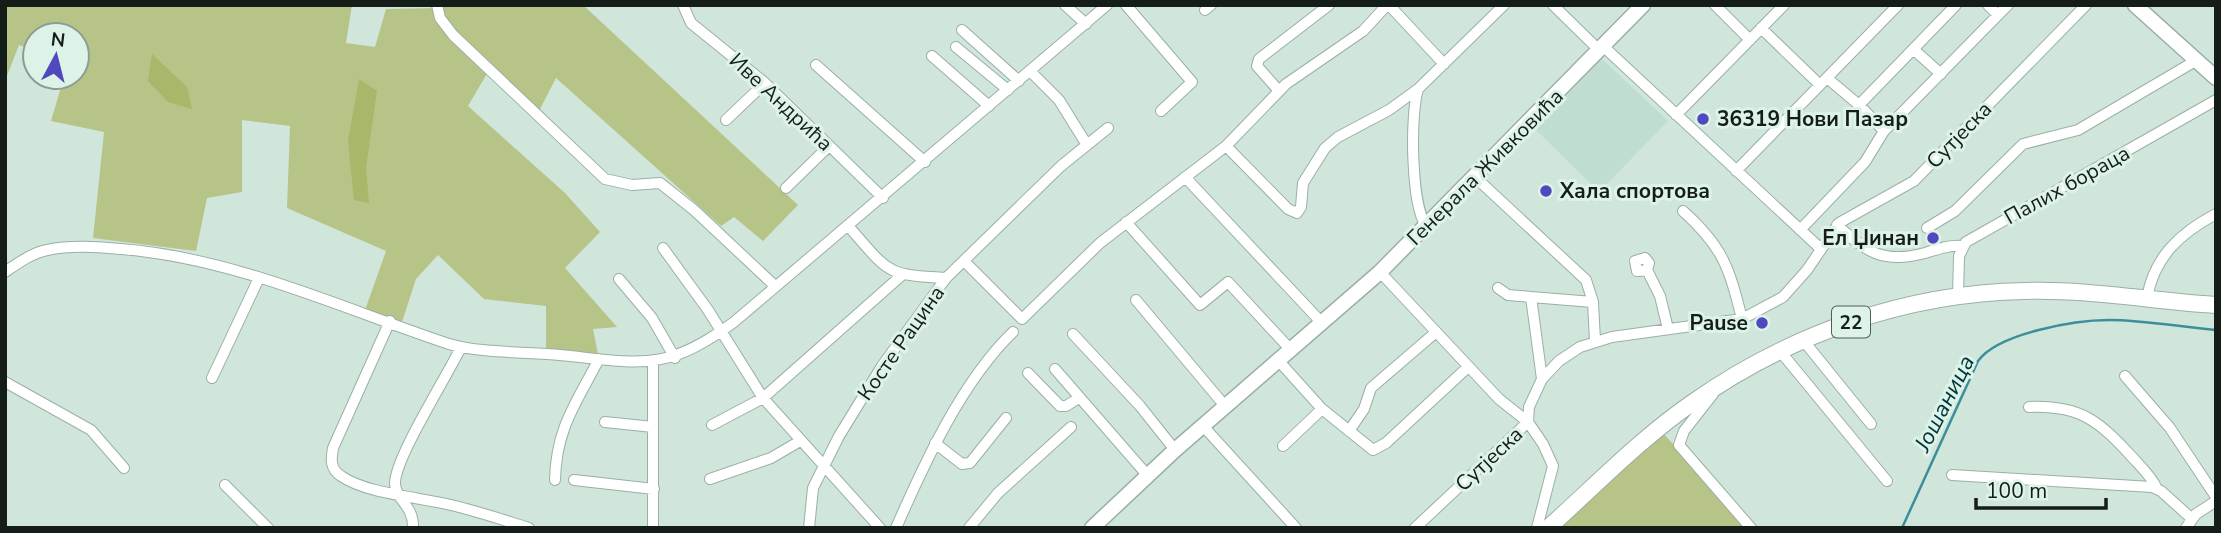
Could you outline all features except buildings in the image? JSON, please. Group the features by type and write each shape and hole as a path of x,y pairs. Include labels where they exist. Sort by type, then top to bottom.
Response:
{"main road":[{"name":"22","path":"1548,528 1660,428 1719,385 1802,340 1878,313 1958,295 2038,290 2216,305"}],"street":[{"path":"437,5 440,18 453,34 605,179 632,185 660,183 694,210 775,286"},
{"name":"Иве Андрића","path":"683,5 691,23 765,83 883,198"},
{"path":"1065,5 1086,24"},
{"path":"5,272 45,250 82,246 198,259 461,346 599,359 653,362 675,358 721,332 849,227 1107,5"},
{"path":"1126,5 1192,82 1161,111"},
{"path":"1279,91 1259,69 1259,59 1329,5"},
{"path":"965,262 1022,319 1084,257 1226,146 1279,91 1300,73 1370,26 1388,5 1444,64"},
{"path":"1226,146 1288,209 1297,213 1301,207 1303,183 1325,148 1338,137 1389,110 1418,89 1504,5"},
{"path":"1553,5 1821,249"},
{"name":"Генерала Живковића","path":"1092,528 1175,450 1380,272 1643,5"},
{"path":"1715,5 1750,40"},
{"path":"1676,115 1784,5"},
{"path":"1736,171 1898,5"},
{"path":"1860,104 1956,5"},
{"path":"1987,5 1998,15"},
{"path":"1800,230 1865,162 1884,131 2008,5"},
{"name":"Сутјеска","path":"1415,528 1528,422 1529,407 1542,379 1566,355 1594,341 1742,318 1783,297 1837,225 1914,181 2086,5"},
{"path":"2134,5 2216,78"},
{"path":"1761,29 1823,82 1860,104 1884,131"},
{"path":"962,30 1019,81"},
{"path":"956,47 1008,90"},
{"path":"1913,49 1941,74"},
{"path":"932,56 989,106"},
{"path":"1927,228 1955,211 2023,144 2078,130 2197,60"},
{"path":"816,65 925,162"},
{"path":"1030,71 1059,100 1087,145"},
{"path":"726,120 765,83"},
{"path":"1418,89 1415,123 1417,198 1426,226"},
{"name":"Палих бораца","path":"1962,246 1975,236 2216,100"},
{"name":"Косте Рацина","path":"809,528 810,499 822,467 882,366 946,278 1034,191 1108,128"},
{"path":"786,188 829,146"},
{"path":"1185,177 1322,323"},
{"path":"1475,177 1583,276 1593,302 1594,341"},
{"path":"1683,211 1716,244 1729,272 1742,318"},
{"path":"2147,298 2151,279 2167,251 2191,228 2216,214"},
{"path":"1126,222 1200,305 1228,282 1290,349"},
{"path":"1837,225 1864,248 1893,259 1952,245 1962,246 1956,276 1958,295"},
{"path":"849,227 882,265 902,275 946,278"},
{"path":"663,248 763,398 822,467 880,528"},
{"path":"1647,270 1660,296 1668,329"},
{"path":"1380,272 1510,410 1528,422 1548,451 1553,466 1537,528"},
{"path":"712,425 763,398 902,275"},
{"path":"212,378 259,278"},
{"path":"619,279 652,318 675,358"},
{"path":"1498,288 1508,295 1593,302"},
{"path":"1531,297 1542,379"},
{"path":"1136,300 1225,406"},
{"path":"390,321 333,447 330,459 338,475 350,481 507,519 528,528"},
{"path":"896,528 935,443 978,377 1013,332"},
{"path":"1349,431 1364,409 1371,388 1435,333"},
{"path":"1073,334 1140,406 1175,450"},
{"path":"1802,340 1871,424"},
{"path":"413,528 411,510 398,493 396,479 409,444 461,346"},
{"path":"1780,351 1887,481"},
{"path":"555,480 560,433 599,359"},
{"path":"1278,359 1322,409 1366,447 1376,449 1468,367"},
{"path":"653,362 653,528"},
{"path":"1055,369 1148,475"},
{"path":"1028,373 1060,406 1066,407 1079,398"},
{"path":"2029,407 2066,407 2093,420 2115,439 2188,523 2216,499 2170,428 2125,376"},
{"path":"5,382 80,422 124,468"},
{"path":"1719,385 1684,431 1679,445 1751,528"},
{"path":"1283,446 1322,409"},
{"path":"935,443 962,464 970,463 1006,418"},
{"path":"605,422 653,427"},
{"path":"1203,426 1296,528"},
{"path":"984,528 972,524 1008,482 1071,427"},
{"path":"710,479 771,458 800,441"},
{"path":"1952,475 2157,489"},
{"path":"574,480 654,489"},
{"path":"225,485 268,528"}],"shaded area":[{"path":"1602,59 1668,121 1599,192 1535,129"}],"green space":[{"path":"5,5 352,5 346,43 375,47 386,9 441,8 442,5 583,5 798,205 763,241 734,217 721,226 556,78 539,111 492,65 468,106 565,193 600,232 565,268 617,327 593,329 599,359 546,354 546,306 484,299 438,255 416,279 401,325 364,313 386,251 287,208 290,126 242,120 242,192 207,198 196,251 93,238 104,132 51,121 60,91 91,91 91,21 21,21 21,46 19,45 5,81"},
{"path":"152,54 187,87 192,109 168,102 148,81"},
{"path":"359,79 377,91 366,168 369,203 354,200 348,141"},
{"path":"1663,433 1749,528 1556,528"}],"waterway":[{"name":"Јошаница","path":"1902,528 1978,361 1988,351 2039,330 2095,321 2135,321 2216,330"}],"place":[{"name":"36319 Нови Пазар","path":"1703,119"},
{"name":"Хала спортова","path":"1546,191"},
{"name":"Ел Џинан","path":"1933,238"},
{"name":"Pause","path":"1762,323"}]}
